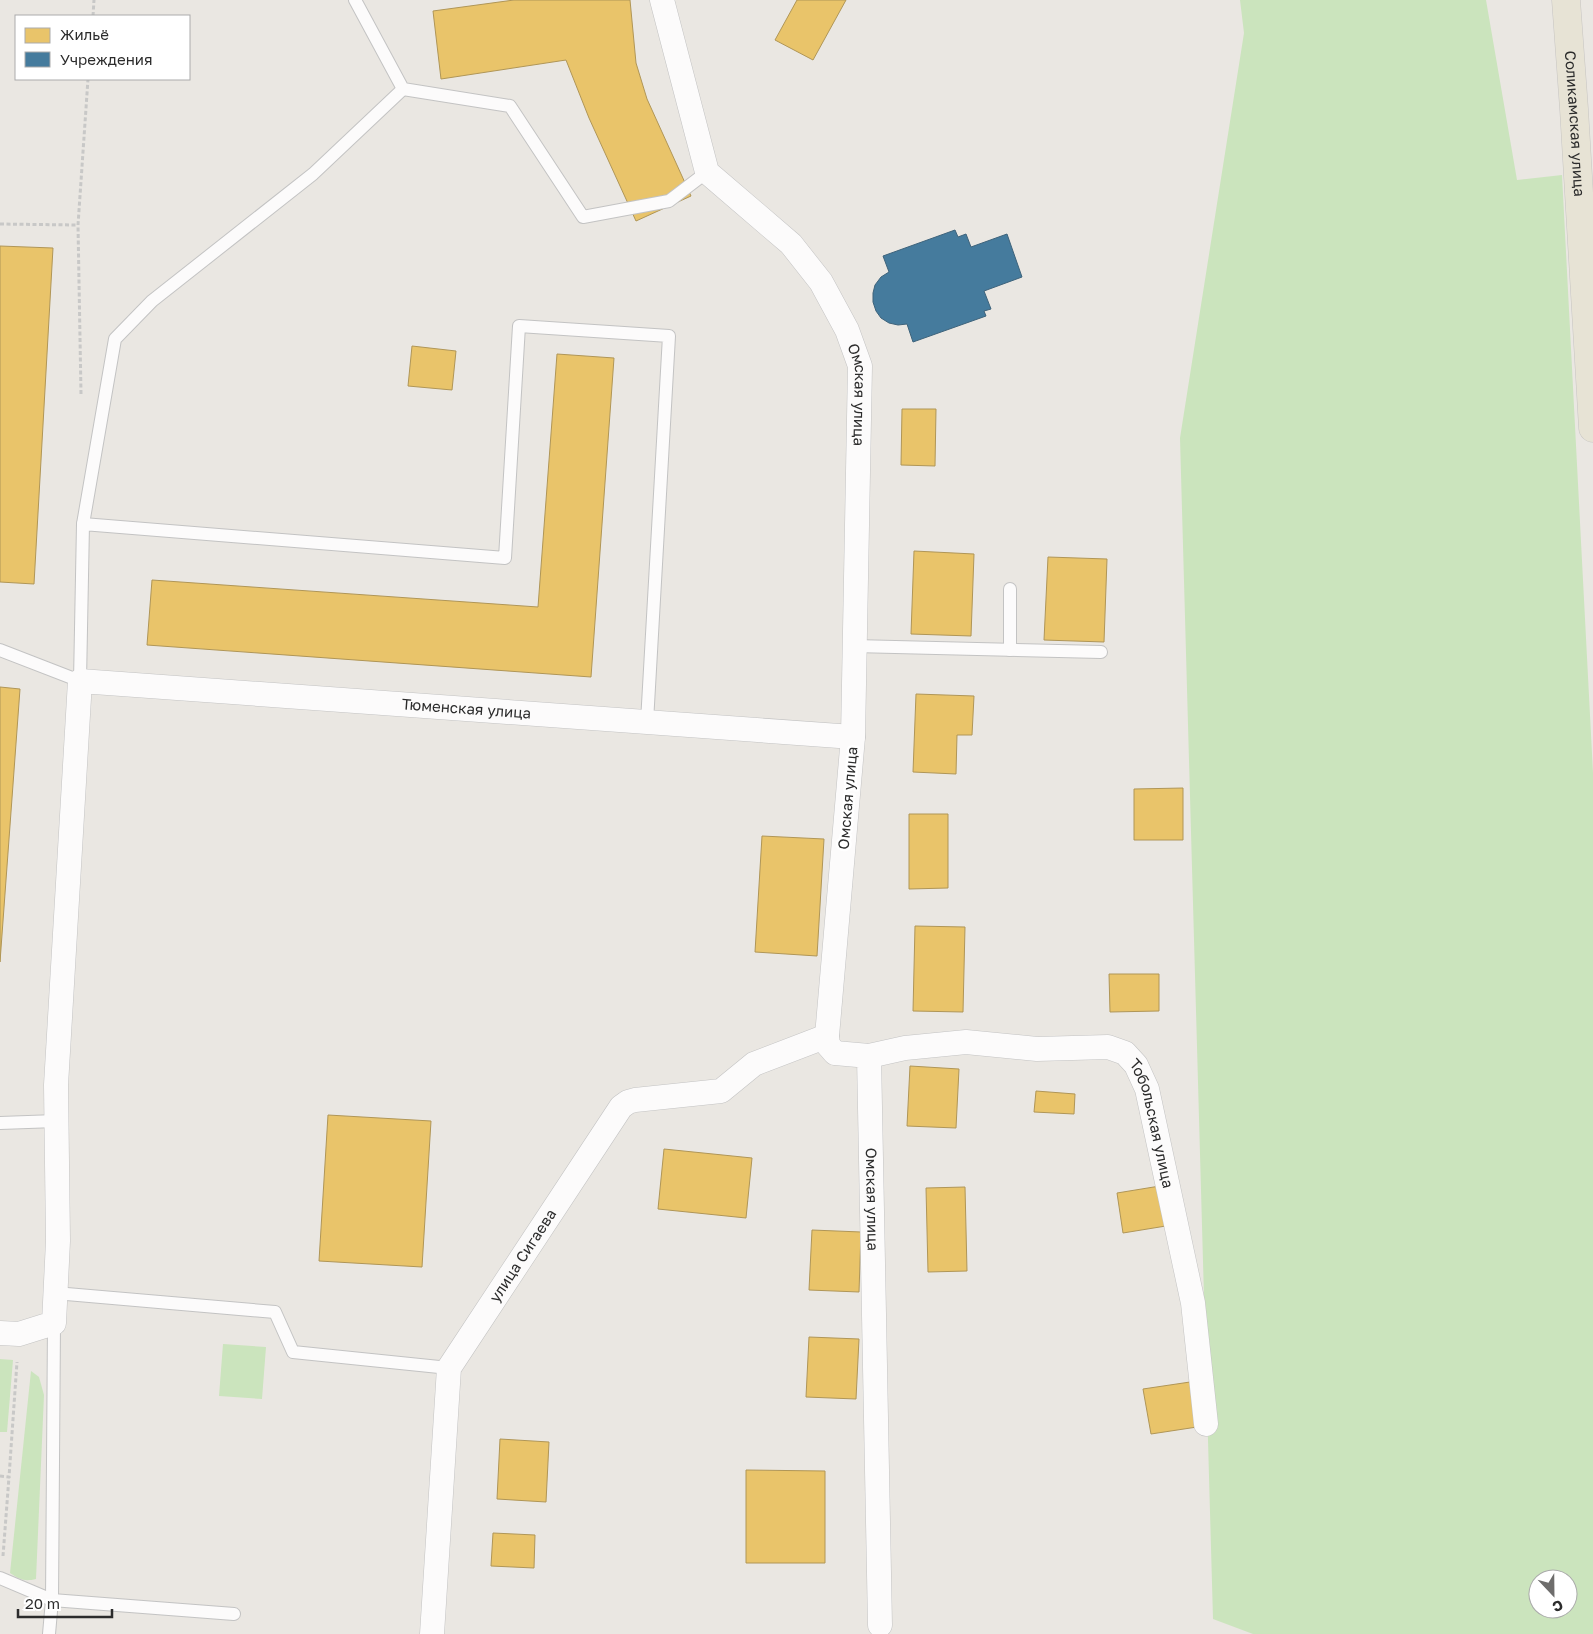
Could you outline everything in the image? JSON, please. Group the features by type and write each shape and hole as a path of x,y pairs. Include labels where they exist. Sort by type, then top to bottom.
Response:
{"main road":[{"name":"Соликамская улица","path":"1566,0 1593,428"}],"street":[{"path":"662,0 707,172"},
{"name":"Омская улица","path":"707,172 792,244 821,282 847,330 860,366 853,737 827,1036"},
{"path":"10,1334 54,1323 58,1240 56,1076 80,681"},
{"name":"Тюменская улица","path":"80,681 853,737"},
{"path":"827,1036 828,1045 835,1053 869,1056"},
{"name":"улица Сигаева","path":"432,1634 449,1368 621,1107 628,1102 636,1100 721,1091 754,1064 827,1036"},
{"name":"Тобольская улица","path":"869,1056 905,1048 966,1042 1037,1049 1108,1047 1125,1053 1136,1065 1147,1089 1193,1303 1206,1424"},
{"name":"Омская улица","path":"869,1056 880,1625"}],"lane":[{"path":"354,0 403,89"},
{"path":"403,89 510,106 582,217 669,201 707,172"},
{"path":"0,650 80,681 83,524 115,339 152,301 313,174 403,89"},
{"path":"83,524 505,558 519,326 669,336 646,722"},
{"path":"1010,589 1010,650"},
{"path":"854,646 1101,652"},
{"path":"0,1123 56,1122"},
{"path":"55,1293 275,1312 293,1352 449,1368"},
{"path":"49,1634 52,1600 54,1323"},
{"path":"1,1578 52,1600 234,1614"}],"path":[{"path":"93,15 94,0"},
{"path":"81,395 78,226 88,80"},
{"path":"0,224 78,226"},
{"path":"1,1578 9,1477 10,1334"},
{"path":"0,1476 9,1477"}],"green space":[{"path":"1240,0 1486,0 1517,180 1562,175 1593,773 1593,1634 1253,1634 1213,1619 1180,438 1244,33"},
{"path":"223,1344 266,1347 262,1399 219,1396"},
{"path":"0,1359 13,1360 7,1432 0,1432"},
{"path":"31,1371 39,1377 44,1395 36,1579 25,1580 10,1573"}],"building: Жильё":[{"path":"514,0 630,0 636,63 647,99 691,196 636,221 589,118 566,60 441,79 433,11"},
{"path":"797,0 846,0 813,60 775,40"},
{"path":"0,246 53,248 34,584 0,582"},
{"path":"412,346 456,351 452,390 408,386"},
{"path":"557,354 614,358 591,677 147,645 152,580 538,607"},
{"path":"902,409 936,409 935,466 901,465"},
{"path":"914,551 974,554 971,636 911,634"},
{"path":"1048,557 1107,559 1104,642 1044,640"},
{"path":"0,687 20,689 0,962"},
{"path":"916,694 974,696 972,735 957,735 956,774 913,772"},
{"path":"1183,788 1183,840 1134,840 1134,789"},
{"path":"909,814 948,814 948,888 909,889"},
{"path":"762,836 824,839 817,956 755,952"},
{"path":"915,926 965,927 963,1012 913,1011"},
{"path":"1109,974 1159,974 1159,1011 1110,1012"},
{"path":"910,1066 959,1069 956,1128 907,1126"},
{"path":"1036,1091 1075,1094 1074,1114 1034,1112"},
{"path":"328,1115 431,1121 422,1267 319,1261"},
{"path":"664,1149 752,1158 746,1218 658,1209"},
{"path":"1166,1185 1172,1225 1123,1233 1117,1193"},
{"path":"965,1187 967,1271 928,1272 926,1188"},
{"path":"812,1230 861,1232 859,1292 809,1290"},
{"path":"809,1337 859,1339 856,1399 806,1397"},
{"path":"1190,1382 1197,1427 1151,1434 1143,1389"},
{"path":"500,1439 549,1442 546,1502 497,1499"},
{"path":"746,1470 825,1471 825,1563 746,1563"},
{"path":"493,1533 535,1535 534,1568 491,1566"}],"building: Учреждения":[{"path":"955,230 958,237 966,234 971,247 1007,234 1022,277 984,291 991,309 984,311 986,316 913,342 907,324 889,323 881,318 876,311 873,302 875,285 881,277 889,272 883,256"}]}
